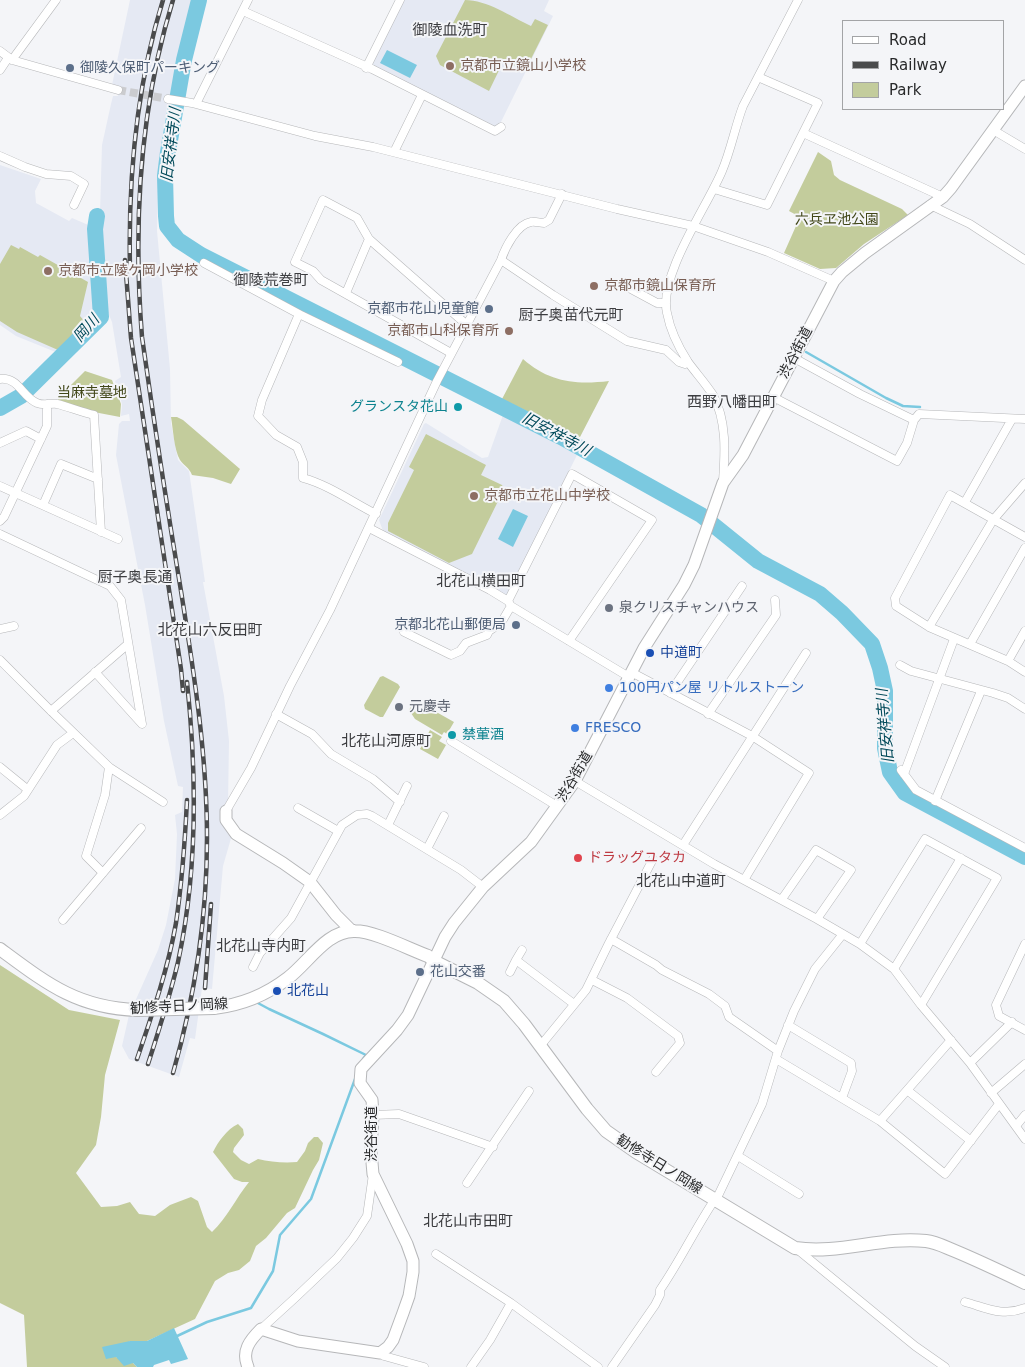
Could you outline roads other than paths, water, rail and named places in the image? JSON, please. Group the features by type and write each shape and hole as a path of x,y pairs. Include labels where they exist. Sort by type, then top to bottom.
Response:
{"main road":[{"name":"渋谷街道","path":"380,1353 394,1340 409,1296 413,1262 407,1244 373,1174 371,1151 372,1100 360,1082 361,1069 397,1030 408,1015 445,937 454,923 483,887 531,842 575,781 644,648 684,585 694,565 723,483 743,455 834,281 865,253 943,197 1025,86"},
{"path":"226,811 227,823 241,838 310,882 336,915 352,931"},
{"name":"勧修寺日ノ岡線","path":"0,949 58,990 74,998 99,1006 137,1010 214,1008 239,1003 267,992 289,977 334,936 344,932 362,931 428,956 434,961 478,983 497,996 520,1019 587,1109 606,1131 636,1152 796,1248 813,1250 835,1249 902,1240 926,1241 964,1254 1025,1283"},
{"path":"248,1367 245,1356 250,1339 261,1329 298,1341 380,1353"}],"street":[{"path":"0,70 56,0"},
{"path":"196,104 248,0"},
{"path":"366,68 400,0"},
{"path":"723,483 725,457 723,430 717,406 712,395 688,363 672,330 666,312 666,303 671,280 693,226 723,169 736,124 798,0"},
{"path":"243,11 495,131 501,127"},
{"path":"0,51 10,59 118,90"},
{"path":"714,189 767,205 818,103 758,78"},
{"path":"394,152 422,95"},
{"path":"173,100 196,104 315,136 394,152 617,209 693,226 768,252 834,281"},
{"path":"993,130 1025,149"},
{"path":"803,133 943,197"},
{"path":"0,156 25,168 46,174 71,176 84,184 74,205"},
{"path":"226,811 250,768 330,610 437,381 501,260 505,247 518,231 530,222 544,223 548,220 562,194"},
{"path":"451,353 321,280 313,271 294,262 323,200 358,218 369,239 467,325"},
{"path":"930,205 970,224 1025,260"},
{"path":"346,293 369,239"},
{"path":"501,260 553,296 627,341 666,350 679,362 688,363"},
{"path":"204,263 299,314 398,362"},
{"path":"631,289 657,303 666,303"},
{"path":"299,314 262,400 258,416 276,435 297,447 302,462 303,478 316,481 376,514"},
{"path":"794,358 860,394 914,420"},
{"path":"0,379 14,382 28,397 39,404 56,404 94,415 101,532"},
{"path":"773,397 897,461 907,443 914,420 919,414 1025,419"},
{"path":"0,521 16,493 47,426 47,404"},
{"path":"965,502 1012,419"},
{"path":"0,443 26,431 41,438"},
{"path":"43,505 61,464 98,478"},
{"path":"404,632 451,655 460,651 466,643 487,635 489,630 501,623 572,474 652,520 569,641"},
{"path":"929,627 993,520 1025,483"},
{"path":"0,486 118,539"},
{"path":"1025,537 950,495 895,598 896,606 929,627 1008,661 1025,672"},
{"path":"369,528 484,587 569,641 752,736 809,773 744,880"},
{"path":"0,534 110,586 121,600 142,724 95,672"},
{"path":"970,644 1025,548"},
{"path":"670,692 742,586"},
{"path":"708,714 776,615 775,600"},
{"path":"0,630 14,626"},
{"path":"1008,661 1025,631"},
{"path":"954,639 940,679 902,772 916,790 1025,848"},
{"path":"51,712 128,644"},
{"path":"683,845 806,652"},
{"path":"0,660 109,767 163,802"},
{"path":"900,665 912,671 1008,698 1025,709"},
{"path":"935,800 981,691"},
{"path":"276,714 312,734 331,754 373,779 400,802"},
{"path":"0,815 24,796 57,745 73,732"},
{"path":"451,741 557,806"},
{"path":"0,767 27,790"},
{"path":"103,873 86,856 105,795 109,767"},
{"path":"575,781 714,864 818,918 860,944 894,969 921,1005 970,1063 1025,1139"},
{"path":"388,825 407,786"},
{"path":"298,808 338,831"},
{"path":"253,967 260,953 291,918 342,824 352,817 362,814 372,816 461,870 483,887"},
{"path":"427,849 444,816"},
{"path":"63,920 141,828"},
{"path":"860,944 925,839 997,878 921,1005"},
{"path":"782,899 816,850 851,870 818,918"},
{"path":"894,969 961,858"},
{"path":"541,1046 592,980 653,859"},
{"path":"612,1367 655,1305 660,1295 660,1290 675,1267 696,1226 715,1200 762,1104 778,1051 804,988 815,969 843,934"},
{"path":"611,939 662,970 709,994 725,1006 729,1017 778,1051"},
{"path":"1025,944 996,1005 999,1016 1025,1030"},
{"path":"510,972 522,950"},
{"path":"516,960 574,1004"},
{"path":"592,980 627,998 678,1036 680,1043 656,1072"},
{"path":"970,1063 1012,1022"},
{"path":"788,1025 851,1063 852,1071 842,1098"},
{"path":"880,1121 951,1040"},
{"path":"776,1059 880,1121 946,1174 999,1104"},
{"path":"991,1092 1025,1064"},
{"path":"907,1090 971,1141"},
{"path":"467,1183 529,1091"},
{"path":"373,1115 399,1114 493,1147"},
{"path":"1016,1126 1025,1116"},
{"path":"738,1156 799,1194"},
{"path":"261,1329 302,1292 353,1238 367,1216 373,1174"},
{"path":"796,1248 915,1346 945,1367"},
{"path":"436,1254 511,1303 598,1367"},
{"path":"965,1302 993,1312 1017,1311 1025,1308"},
{"path":"472,1367 511,1303"},
{"path":"380,1353 384,1356 424,1367"}],"water":[{"path":"387,50 417,65 410,78 380,63"},
{"path":"513,509 528,516 513,547 498,539"},
{"path":"174,1328 188,1359 171,1364 169,1360 153,1367 137,1367 133,1363 124,1366 116,1357 106,1359 102,1347 130,1341 147,1341"}],"waterway":[{"name":"旧安祥寺川","path":"199,0 184,60 165,176 167,226 178,240 201,255 561,437 701,515 758,561 820,594 842,613 872,644 885,691 885,748 890,772 905,793 1025,857"},
{"name":"岡川","path":"0,408 21,396 101,317 95,229 97,216"},
{"path":"806,352 886,398 903,406 920,407"},
{"path":"256,1002 366,1055 363,1059"},
{"path":"175,1337 207,1322 251,1308 273,1271 280,1235 311,1199 355,1079"}],"tunnel":[{"path":"118,90 168,99"}],"railway":[{"path":"130,269 132,167 140,99 146,66 163,0"},
{"path":"173,0 162,41 146,125 141,167 138,252 142,337 195,683 205,776 207,838 202,927 188,1015 173,1073"},
{"path":"125,260 131,338 183,691"},
{"path":"148,1064 178,962 189,893 194,822 194,787 187,682"},
{"path":"137,1059 154,1009 173,940 180,892 187,800"},
{"path":"205,988 211,904"}],"place":[{"name":"京都市立鏡山小学校","path":"450,66"},
{"name":"御陵久保町パーキング","path":"70,68"},
{"name":"京都市立陵ケ岡小学校","path":"48,271"},
{"name":"京都市鏡山保育所","path":"594,286"},
{"name":"京都市花山児童館","path":"489,309"},
{"name":"京都市山科保育所","path":"509,331"},
{"name":"グランスタ花山","path":"458,407"},
{"name":"京都市立花山中学校","path":"474,496"},
{"name":"泉クリスチャンハウス","path":"609,608"},
{"name":"京都北花山郵便局","path":"516,625"},
{"name":"中道町","path":"650,653"},
{"name":"100円パン屋 リトルストーン","path":"609,688"},
{"name":"元慶寺","path":"399,707"},
{"name":"FRESCO","path":"575,728"},
{"name":"禁葷酒","path":"452,735"},
{"name":"ドラッグユタカ","path":"578,858"},
{"name":"花山交番","path":"420,972"},
{"name":"北花山","path":"277,991"}],"district":[{"name":"御陵血洗町","path":"450,31"},
{"name":"御陵荒巻町","path":"271,281"},
{"name":"厨子奥苗代元町","path":"571,316"},
{"name":"西野八幡田町","path":"732,403"},
{"name":"厨子奥長通","path":"135,578"},
{"name":"北花山横田町","path":"481,582"},
{"name":"北花山六反田町","path":"210,631"},
{"name":"北花山河原町","path":"386,742"},
{"name":"北花山中道町","path":"681,882"},
{"name":"北花山寺内町","path":"261,947"},
{"name":"北花山市田町","path":"468,1222"}],"park label":[{"name":"六兵ヱ池公園","path":"837,220"},
{"name":"当麻寺墓地","path":"92,393"}]}
